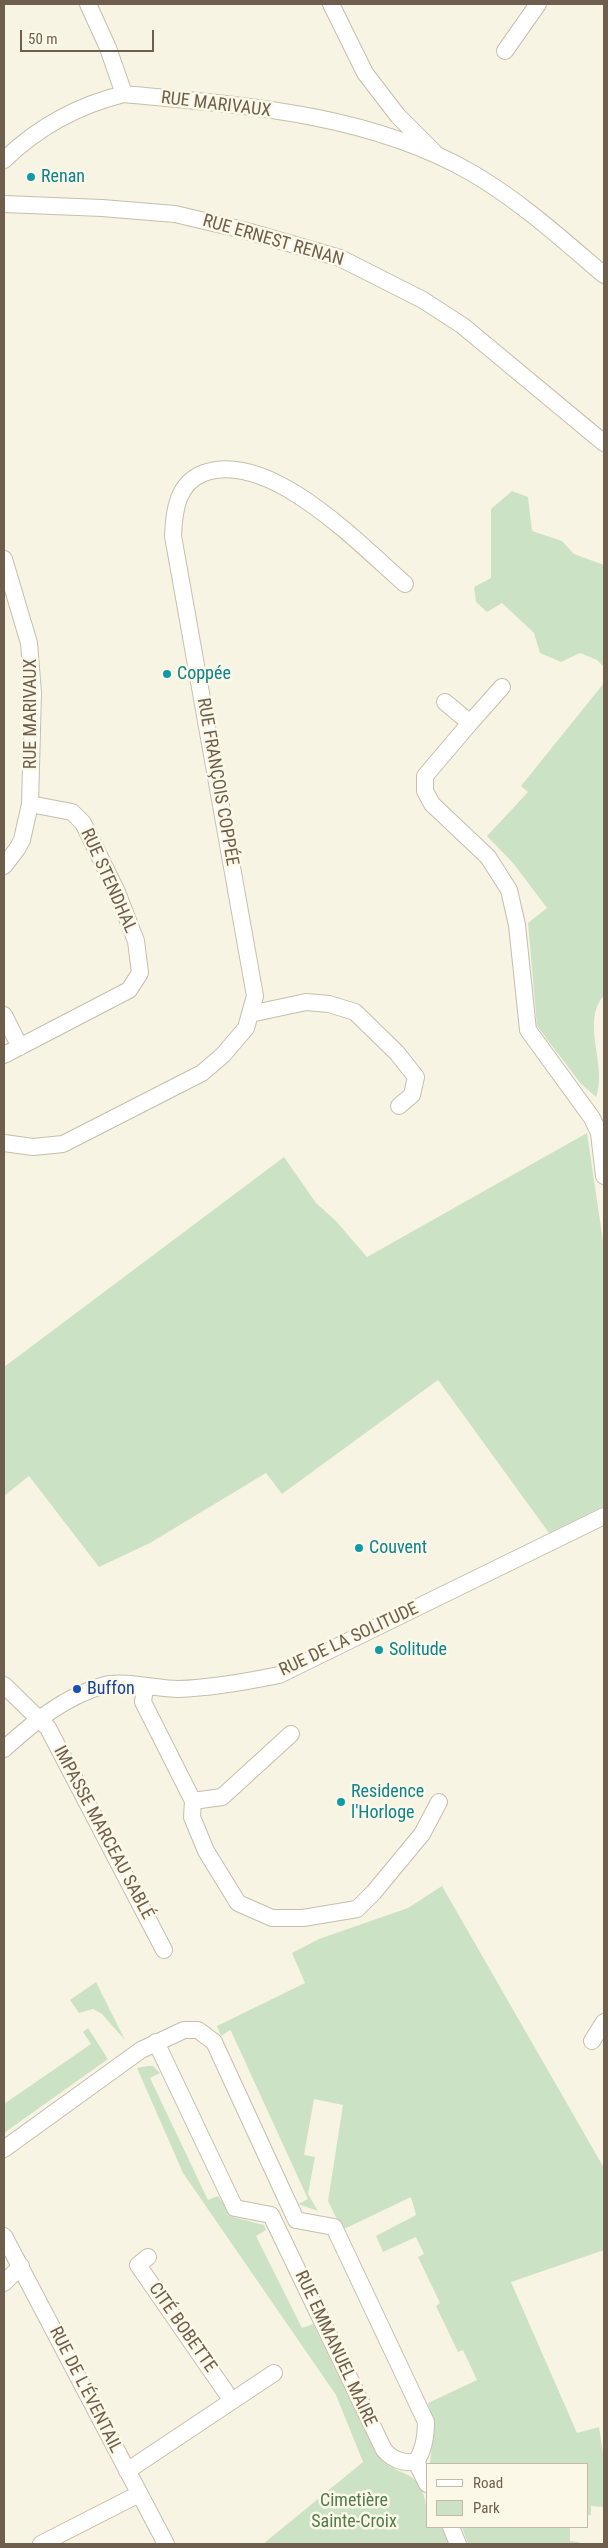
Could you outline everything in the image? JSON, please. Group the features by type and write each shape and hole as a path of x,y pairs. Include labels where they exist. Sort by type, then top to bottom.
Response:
{"street":[{"path":"88,4 108,48 124,94"},
{"path":"332,4 365,73 398,116 439,157 471,173 511,198 604,275"},
{"path":"505,51 538,4"},
{"name":"RUE MARIVAUX","path":"4,160 21,143 53,122 105,99 124,94 279,112 365,128 439,157"},
{"name":"RUE ERNEST RENAN","path":"4,204 102,208 175,214 243,230 340,258 423,300 463,326 604,443"},
{"name":"RUE FRANÇOIS COPPÉE","path":"4,1143 33,1147 63,1144 202,1073 223,1055 246,1028 255,996 174,536 174,514 182,490 197,476 216,468 245,471 276,482 312,504 405,584"},
{"name":"RUE MARIVAUX","path":"4,559 29,643 33,693 30,804 22,840 4,866"},
{"path":"502,687 425,776 425,791 432,804 488,857 509,890 517,925 528,1030 601,1132 604,1176"},
{"path":"445,702 470,724"},
{"name":"RUE STENDHAL","path":"4,1055 129,990 140,973 136,941 117,892 83,823 72,812 30,804"},
{"path":"250,1014 306,1002 329,1004 355,1012 397,1053 416,1078 412,1095 399,1106"},
{"path":"4,1015 20,1047"},
{"name":"RUE DE LA SOLITUDE","path":"4,1749 36,1720 72,1698 107,1684 176,1689 223,1686 279,1675 604,1516"},
{"name":"IMPASSE MARCEAU SABLÉ","path":"4,1685 28,1708 36,1720 48,1728 164,1950"},
{"path":"145,1687 143,1702 193,1801 192,1817 206,1851 238,1903 272,1918 303,1918 357,1909 374,1892 422,1834 439,1802"},
{"path":"193,1801 222,1797 291,1734"},
{"path":"592,2041 604,2022"},
{"path":"4,2149 142,2050 184,2030 198,2030 214,2042 296,2220"},
{"path":"156,2042 235,2208 334,2227 426,2422 426,2436 421,2454 416,2462 426,2482"},
{"name":"RUE EMMANUEL MAIRE","path":"271,2215 384,2450 391,2458 406,2462 416,2462"},
{"name":"RUE DE L'ÉVENTAIL","path":"4,2236 166,2544"},
{"name":"CITÉ BOBETTE","path":"148,2256 138,2264 232,2401"},
{"path":"4,2283 21,2266"},
{"path":"127,2471 274,2373"},
{"path":"41,2544 139,2494"},
{"path":"451,2528 458,2544"}],"green space":[{"path":"512,491 528,497 532,531 562,541 574,554 604,565 604,667 597,660 580,653 561,662 540,653 534,633 502,603 487,612 476,602 474,587 491,578 491,509"},
{"path":"604,683 604,995 597,1006 594,1018 599,1072 599,1085 596,1097 581,1084 537,1026 528,923 547,908 513,863 487,836 528,792 521,786"},
{"path":"587,1133 604,1248 604,1506 549,1533 438,1380 282,1494 266,1473 150,1543 99,1567 29,1476 4,1496 4,1367 284,1157 316,1203 336,1221 367,1257"},
{"path":"442,1886 604,2168 604,2250 511,2282 577,2433 599,2427 604,2460 604,2507 591,2506 591,2515 588,2515 588,2463 430,2463 433,2427 428,2403 477,2380 463,2350 458,2352 436,2306 440,2303 418,2257 424,2254 416,2237 383,2252 376,2236 416,2215 411,2197 342,2230 328,2201 343,2105 314,2099 304,2155 315,2157 308,2194 318,2211 298,2204 308,2199 231,2031 221,2036 217,2026 305,1983 292,1953 319,1939 408,1908"},
{"path":"96,1982 125,2040 102,2014 93,2009 79,2013 70,2000"},
{"path":"88,2028 108,2059 4,2133 4,2104 91,2044 83,2032"},
{"name":"Cimetière Sainte-Croix","path":"153,2066 160,2073 150,2078 208,2200 218,2196 233,2217 264,2225 266,2230 256,2236 302,2328 313,2324 377,2455 387,2465 413,2478 418,2484 422,2490 426,2505 426,2528 442,2528 449,2544 263,2544 363,2462 336,2395 183,2173 137,2068"},
{"path":"462,2528 570,2528 570,2541 579,2542 579,2544 468,2544"}],"place":[{"name":"Renan","path":"31,177"},
{"name":"Coppée","path":"167,674"},
{"name":"Couvent","path":"359,1548"},
{"name":"Solitude","path":"379,1650"},
{"name":"Buffon","path":"77,1689"},
{"name":"Residence l'Horloge","path":"341,1802"}]}
